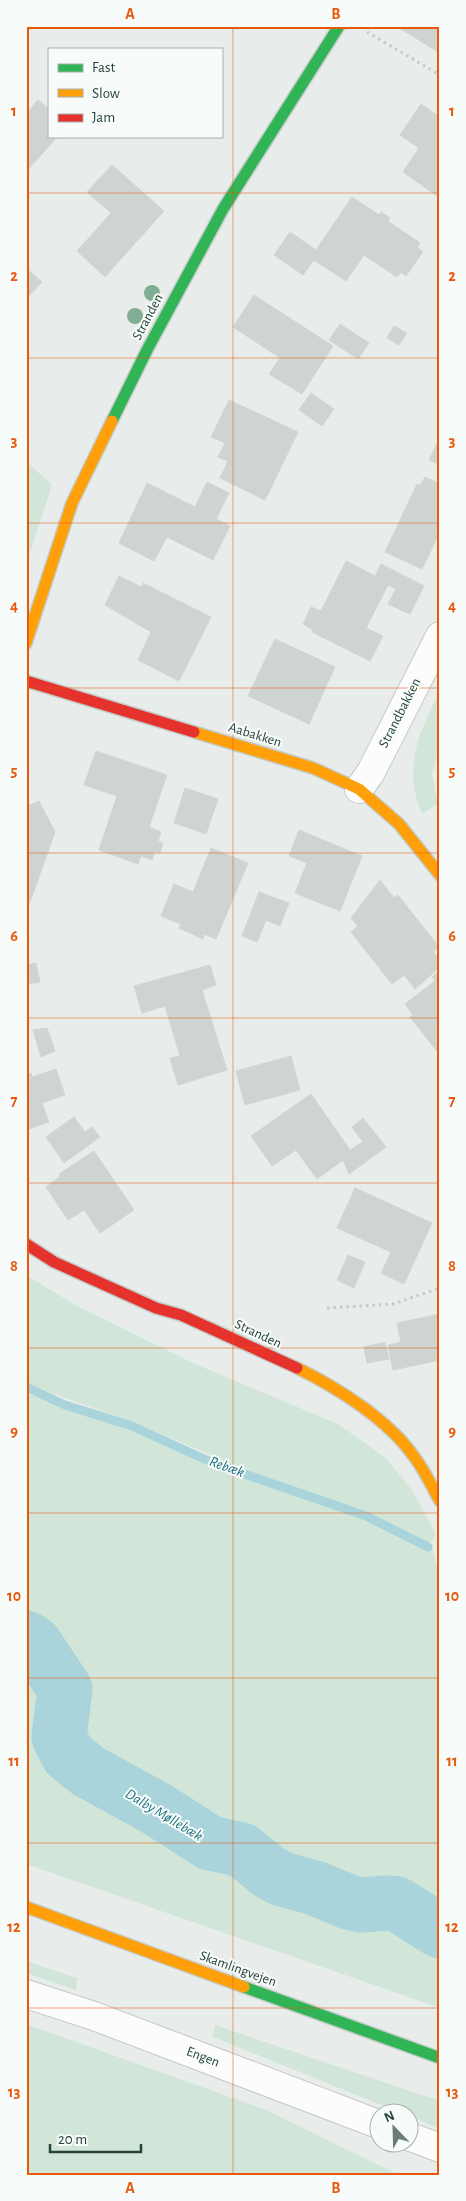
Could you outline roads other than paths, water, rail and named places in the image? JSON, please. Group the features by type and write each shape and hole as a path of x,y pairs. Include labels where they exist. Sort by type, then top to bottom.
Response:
{"street":[{"name":"Stranden","path":"26,643 72,503 147,350 223,208 339,26"},
{"name":"Strandbakken","path":"359,789 371,772 440,636"},
{"name":"Aabakken","path":"26,681 313,768 359,789 399,824 440,875"},
{"name":"Stranden","path":"26,1244 54,1262 112,1286 156,1308 218,1331 317,1378 383,1422 415,1457 440,1501"},
{"name":"Skamlingvejen","path":"26,1907 440,2058"},
{"name":"Engen","path":"26,1994 94,2016 368,2120"},
{"path":"418,2140 440,2148"}],"waterway":[{"name":"Rebæk","path":"26,1387 65,1405 132,1426 213,1463 366,1516 428,1547"},
{"name":"Dalby Møllebæk","path":"26,1638 35,1644 65,1689 59,1737 68,1755 88,1771 157,1809 210,1843 242,1850 269,1872 282,1879 315,1888 351,1903 362,1905 397,1904 440,1931"}]}
